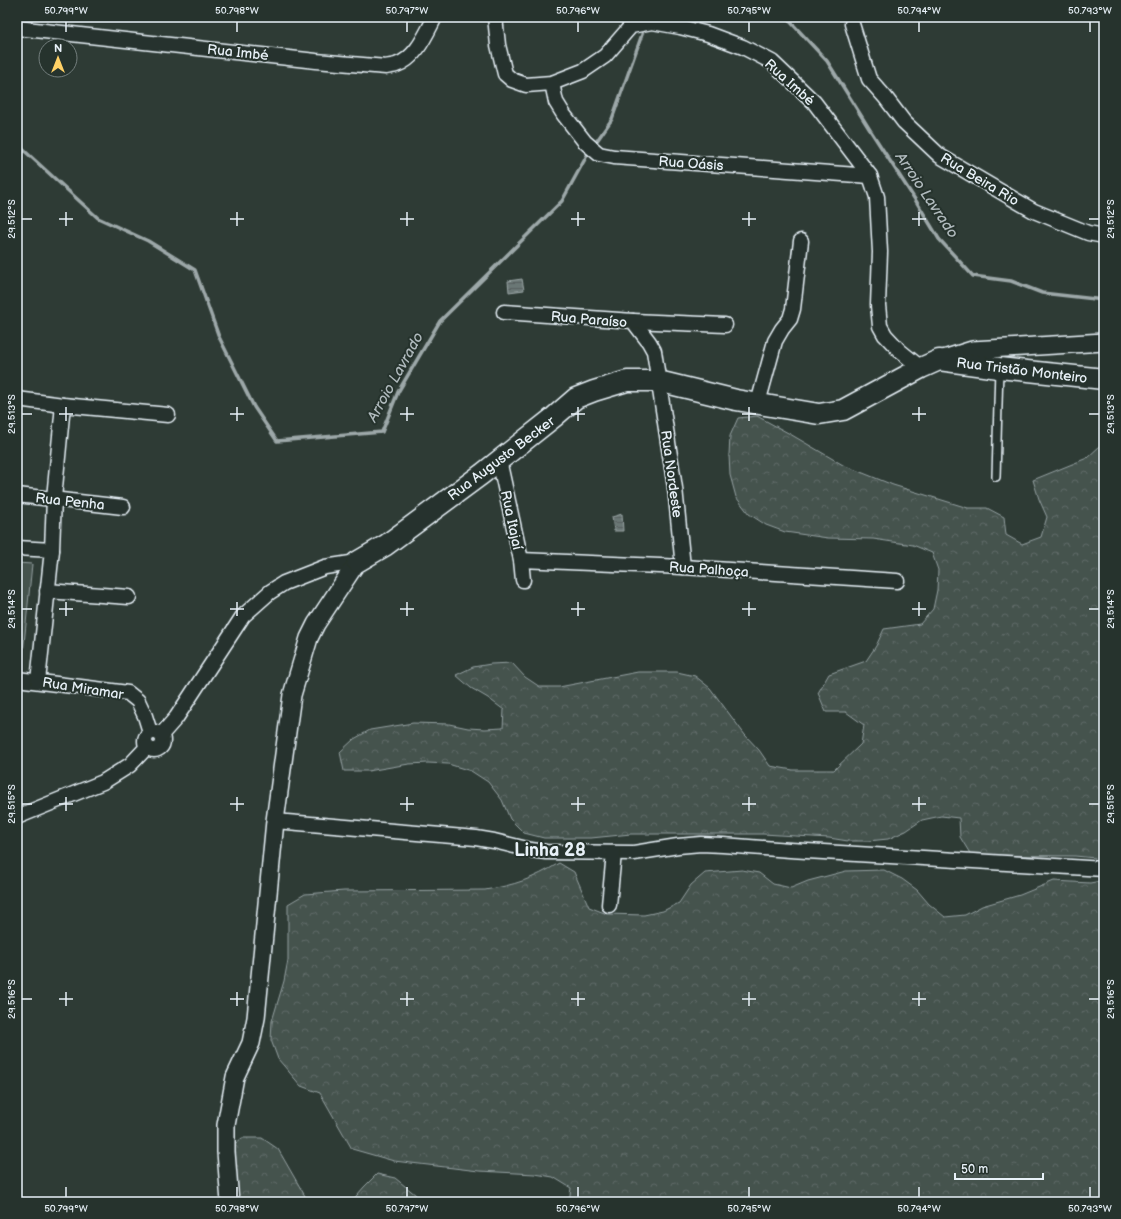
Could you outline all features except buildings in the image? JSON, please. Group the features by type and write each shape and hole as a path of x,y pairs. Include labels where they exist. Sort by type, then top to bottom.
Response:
{"main road":[{"name":"Rua Augusto Becker","path":"357,562 386,545 499,460 576,398 594,391 627,381 658,381 736,400 819,414 843,410 921,368 939,360"},
{"name":"Rua Tristão Monteiro","path":"939,360 1104,379"}],"street":[{"name":"Rua Imbé","path":"17,28 386,67 395,65 411,55 421,43 435,17"},
{"name":"Rua Imbé","path":"495,17 498,45 505,74 512,80 526,84 552,83 583,71 605,56 631,26 652,22 708,34 743,46 772,62 814,102 870,176 877,197 880,252 878,305 880,326 884,335 900,351 921,368"},
{"name":"Rua Beira Rio","path":"852,24 869,79 904,122 940,156 1034,211 1088,233 1104,236"},
{"name":"Rua Oásis","path":"552,83 556,102 564,115 585,142 599,154 614,157 870,176"},
{"path":"758,403 775,341 790,319 793,309 801,241"},
{"name":"Rua Paraíso","path":"504,312 632,321 649,342 654,351 658,381"},
{"path":"632,321 725,325"},
{"name":"Rua Augusto Becker","path":"939,360 972,350 1104,342"},
{"name":"Rua Nordeste","path":"658,381 675,488 683,567"},
{"path":"17,399 168,415"},
{"path":"38,681 52,550 54,498 63,405"},
{"name":"Rua Itajaí","path":"499,460 521,560 523,580"},
{"name":"Rua Penha","path":"17,495 124,507"},
{"path":"17,548 52,550"},
{"name":"Rua Palhoça","path":"521,560 683,567 897,582"},
{"path":"230,1202 226,1152 226,1125 235,1076 251,1043 256,1018 275,821 292,695 309,638 316,624 357,562"},
{"name":"Rua Augusto Becker","path":"17,816 102,782 130,765 146,747 154,750 158,749 163,743 156,734 176,718 243,616 270,592 284,583 325,567 357,562"},
{"path":"47,591 130,596"},
{"name":"Rua Miramar","path":"17,679 128,693 138,701 156,734"},
{"path":"275,821 476,838 546,852 634,853 701,844 1104,869"},
{"path":"609,905 614,853"}],"lane":[{"path":"996,477 999,368"}],"green space":[{"path":"757,416 843,465 893,485 968,508 987,508 1004,517 1006,535 1022,544 1041,537 1047,517 1033,480 1087,458 1101,445 1104,445 1104,862 1095,858 1075,856 971,855 960,837 959,818 941,816 922,820 906,831 888,839 868,841 848,841 829,838 763,834 631,834 591,838 544,838 524,833 510,819 502,800 488,782 471,771 448,764 428,763 409,764 368,771 344,771 340,752 354,739 370,730 413,723 449,724 468,728 485,729 503,728 504,710 471,688 456,675 473,667 512,663 525,677 540,687 559,687 638,672 677,672 695,676 710,688 770,766 793,770 834,770 861,744 864,725 846,712 826,712 818,693 829,674 866,661 876,646 884,629 920,624 933,609 937,590 938,570 932,553 913,545 873,539 828,538 785,532 766,525 749,514 736,497 730,475 730,436 738,418"},
{"path":"17,563 32,564 22,664 17,663"},
{"path":"559,863 574,872 589,907 607,914 644,915 663,911 679,903 691,885 705,873 742,870 759,873 773,884 791,888 808,881 846,871 884,870 902,879 917,890 929,904 945,917 965,915 982,906 1020,895 1054,881 1090,883 1101,881 1104,877 1104,1202 569,1202 571,1188 553,1177 535,1174 479,1171 394,1161 352,1149 320,1093 301,1086 278,1059 271,1040 272,1021 284,981 288,960 288,904 305,894 344,891 485,890 524,881"},
{"path":"242,1138 262,1138 278,1149 305,1196 311,1202 232,1202 228,1150"},
{"path":"377,1174 395,1178 416,1195 419,1202 351,1202"}],"shaded area":[{"path":"522,279 524,290 509,292 508,281"},
{"path":"622,514 623,531 614,531 612,517"}],"waterway":[{"name":"Arroio Lavrado","path":"786,17 827,61 939,239 973,276 1011,281 1042,293 1104,300"},
{"name":"Arroio Lavrado","path":"594,145 612,119 645,26"},
{"name":"Arroio Lavrado","path":"17,144 98,218 148,241 195,270 219,337 254,407 277,441 382,432 398,392 440,321 562,201 590,150"}],"district":[{"name":"Linha 28","path":"550,850"}]}
